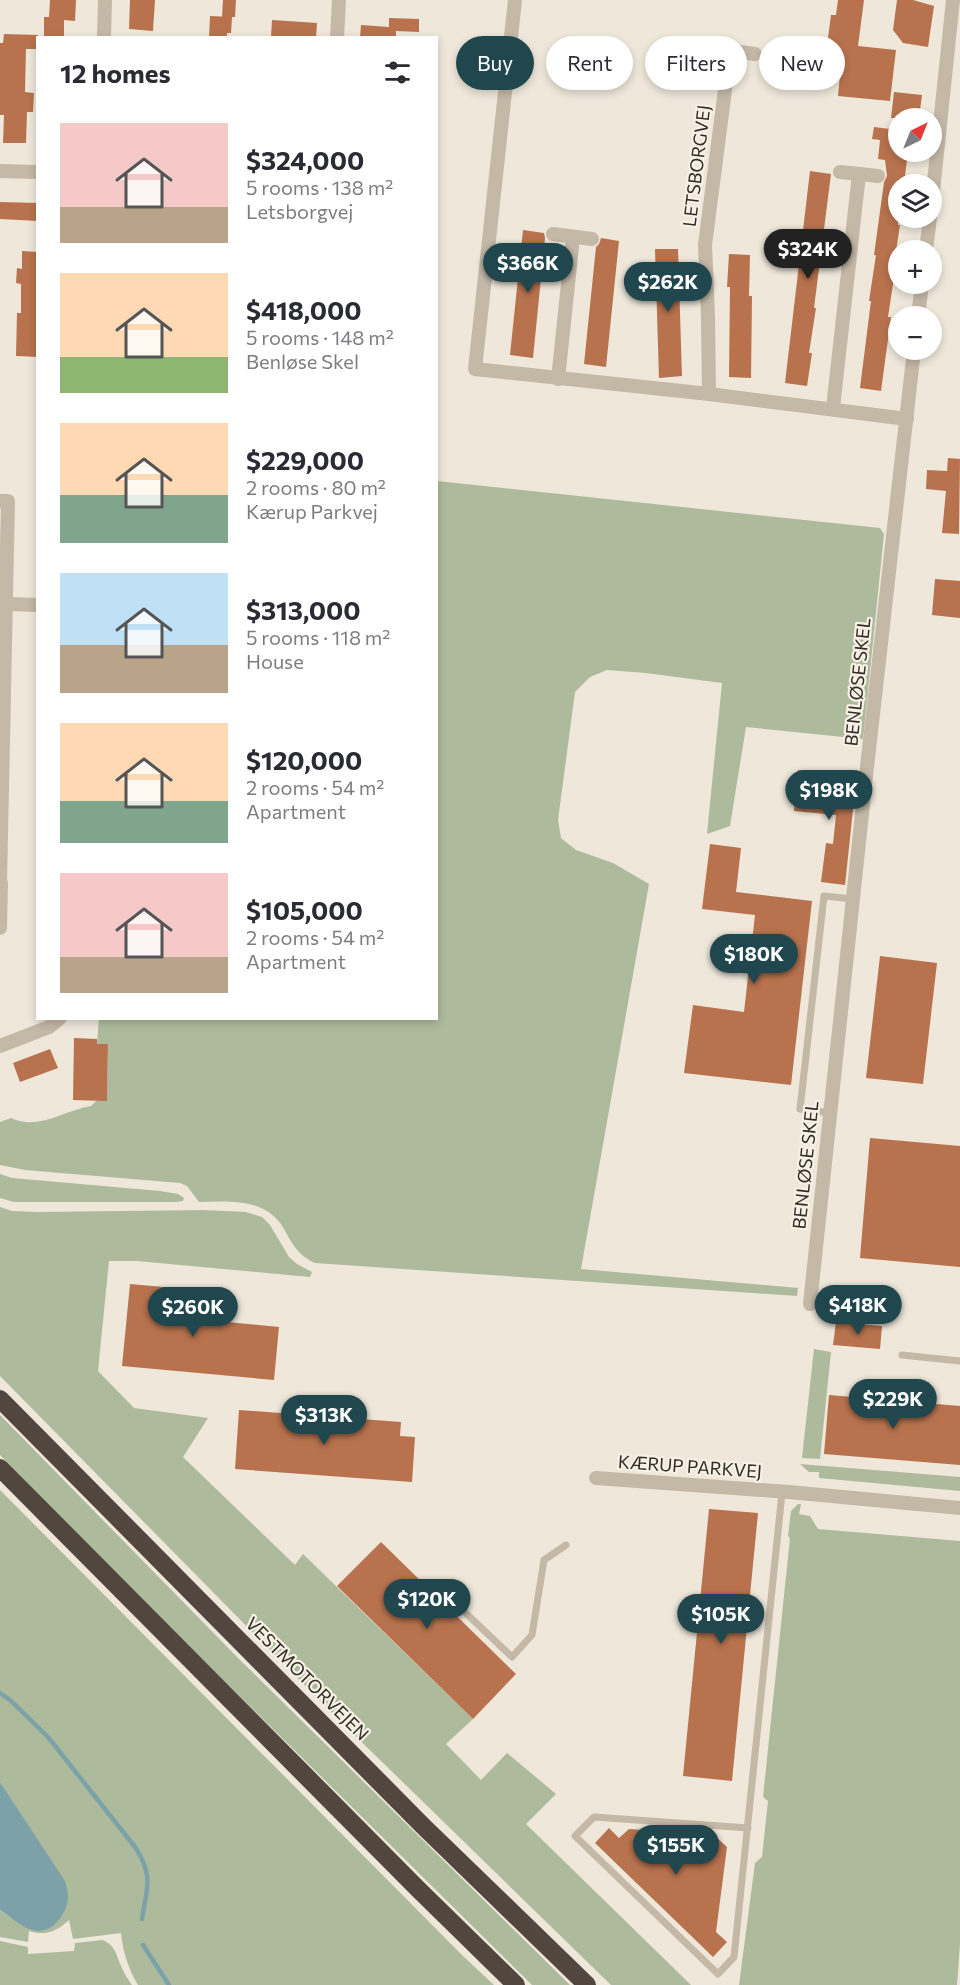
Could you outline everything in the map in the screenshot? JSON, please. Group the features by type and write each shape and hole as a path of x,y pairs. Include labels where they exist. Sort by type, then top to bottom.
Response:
{"highway":[{"name":"VESTMOTORVEJEN","path":"0,1399 423,1826 587,1985"},
{"path":"0,1468 409,1881 516,1985"}],"street":[{"path":"104,36 105,0"},
{"path":"337,36 339,0"},
{"path":"515,0 475,369 907,418"},
{"path":"935,174 953,0"},
{"path":"747,53 755,54"},
{"name":"LETSBORGVEJ","path":"709,394 705,245 725,90"},
{"path":"0,171 36,172"},
{"path":"840,172 878,176"},
{"path":"834,408 860,174"},
{"path":"553,234 592,239"},
{"path":"558,379 573,237"},
{"name":"BENLØSE SKEL","path":"810,1304 914,360"},
{"path":"0,501 8,501 0,928"},
{"path":"7,604 36,605"},
{"path":"0,1046 49,1027 58,1020"},
{"name":"KÆRUP PARKVEJ","path":"596,1478 960,1508"}],"lane":[{"path":"830,1113 800,1109 824,896 853,899"},
{"path":"902,1355 960,1361"},
{"name":"KÆRUP PARKVEJ","path":"748,1828 594,1817 575,1836 718,1974 734,1957 748,1828 782,1493"},
{"path":"451,1599 512,1656 532,1635 544,1560 566,1545"}],"green space":[{"path":"438,481 880,528 884,534 863,739 746,727 730,826 707,834 722,683 607,670 590,677 575,692 558,820 561,838 576,850 613,863 649,884 581,1269 798,1288 797,1296 315,1263 296,1249 276,1219 258,1207 235,1202 199,1202 187,1186 180,1183 25,1170 0,1165 0,1122 11,1118 31,1122 41,1121 91,1106 97,1100 107,1100 108,1045 97,1044 99,1020 438,1020"},
{"path":"0,1174 12,1178 160,1191 178,1194 184,1198 183,1201 176,1202 14,1202 0,1198"},
{"path":"0,1207 12,1211 37,1212 203,1210 246,1212 262,1217 270,1225 289,1257 312,1272 310,1277 137,1261 109,1261 98,1371 134,1408 208,1418 183,1457 295,1565 303,1554 473,1719 446,1744 481,1780 507,1753 556,1794 526,1824 691,1985 611,1985 338,1719 0,1376"},
{"path":"814,1349 831,1352 820,1459 802,1458"},
{"path":"0,1415 240,1660 570,1985 532,1985 97,1555 0,1455"},
{"path":"800,1464 960,1477 960,1491 819,1478 819,1472 809,1472"},
{"path":"0,1490 494,1985 138,1985 126,1960 121,1933 73,1939 69,1920 50,1932 29,1931 28,1942 0,1937 0,1910 28,1927 48,1928 68,1896 64,1881 0,1782"},
{"path":"801,1504 799,1514 810,1516 818,1529 960,1541 960,1943 957,1985 739,1985 755,1863 762,1857 768,1801 763,1797 790,1538 788,1536 791,1511"},
{"path":"103,1940 113,1948 132,1985 0,1985 0,1941 28,1947 28,1954 74,1951 75,1943"}],"water":[{"path":"0,1782 65,1881 68,1895 66,1907 60,1919 44,1930 37,1931 27,1928 0,1910"}],"building":[{"path":"50,0 76,0 75,21 64,20 64,36 44,36 44,17 49,17"},
{"path":"130,0 155,0 153,31 129,29"},
{"path":"223,0 236,0 235,17 222,17"},
{"path":"838,0 864,0 858,46 896,50 890,101 838,96 839,90 845,90 845,36 828,36 831,15 836,15"},
{"path":"897,0 913,0 934,6 928,47 903,43 893,30"},
{"path":"210,16 232,17 231,33 227,33 227,36 209,36"},
{"path":"389,18 419,19 419,32 396,31 396,36 360,36 361,25 389,27"},
{"path":"272,20 317,23 316,36 271,36"},
{"path":"4,34 38,35 36,36 36,49 26,49 25,92 34,93 33,112 27,112 26,143 3,143 4,115 0,115 0,43 3,43"},
{"path":"894,92 922,95 920,108 892,108"},
{"path":"874,127 888,129 888,162 907,162 905,174 888,174 888,228 900,228 898,240 888,240 888,294 892,294 888,306 888,339 881,391 860,388 876,255 874,255 884,182 887,176 885,160 878,159 880,140 872,139"},
{"path":"810,171 831,174 814,308 816,308 809,353 812,353 807,386 785,383"},
{"path":"0,202 36,203 36,221 0,219"},
{"path":"523,230 544,233 545,238 533,358 510,355"},
{"path":"601,238 619,241 606,367 584,364 596,247"},
{"path":"655,249 678,249 682,376 659,378"},
{"path":"22,251 36,252 36,357 16,356 17,313 21,313 21,284 16,283 17,268 22,269"},
{"path":"729,254 750,255 751,378 729,377 730,287 727,287"},
{"path":"948,458 960,459 959,534 942,533 946,491 926,489 927,470 947,471"},
{"path":"935,579 960,581 960,618 932,615"},
{"path":"798,770 818,772 817,787 855,791 845,885 821,882 826,843 833,844 836,815 794,811"},
{"path":"710,844 741,848 736,892 812,901 791,1085 684,1073 693,1005 744,1012 755,915 702,909"},
{"path":"880,956 937,963 923,1084 866,1078"},
{"path":"74,1038 97,1039 97,1044 108,1044 107,1101 73,1100"},
{"path":"50,1049 58,1068 20,1082 13,1063"},
{"path":"870,1138 960,1146 960,1267 860,1258"},
{"path":"130,1284 198,1290 195,1319 279,1327 274,1380 122,1366"},
{"path":"836,1322 882,1326 880,1349 833,1345"},
{"path":"829,1395 960,1406 960,1465 824,1454"},
{"path":"239,1410 401,1422 400,1436 415,1437 412,1482 235,1469"},
{"path":"709,1509 758,1513 732,1781 683,1776"},
{"path":"381,1542 516,1674 473,1719 337,1586"},
{"path":"609,1828 619,1838 629,1829 713,1834 727,1847 716,1932 727,1942 713,1957 595,1843"}],"waterway":[{"path":"0,1693 48,1737 135,1847 145,1866 148,1882 142,1919"},
{"path":"143,1945 169,1985"}]}
